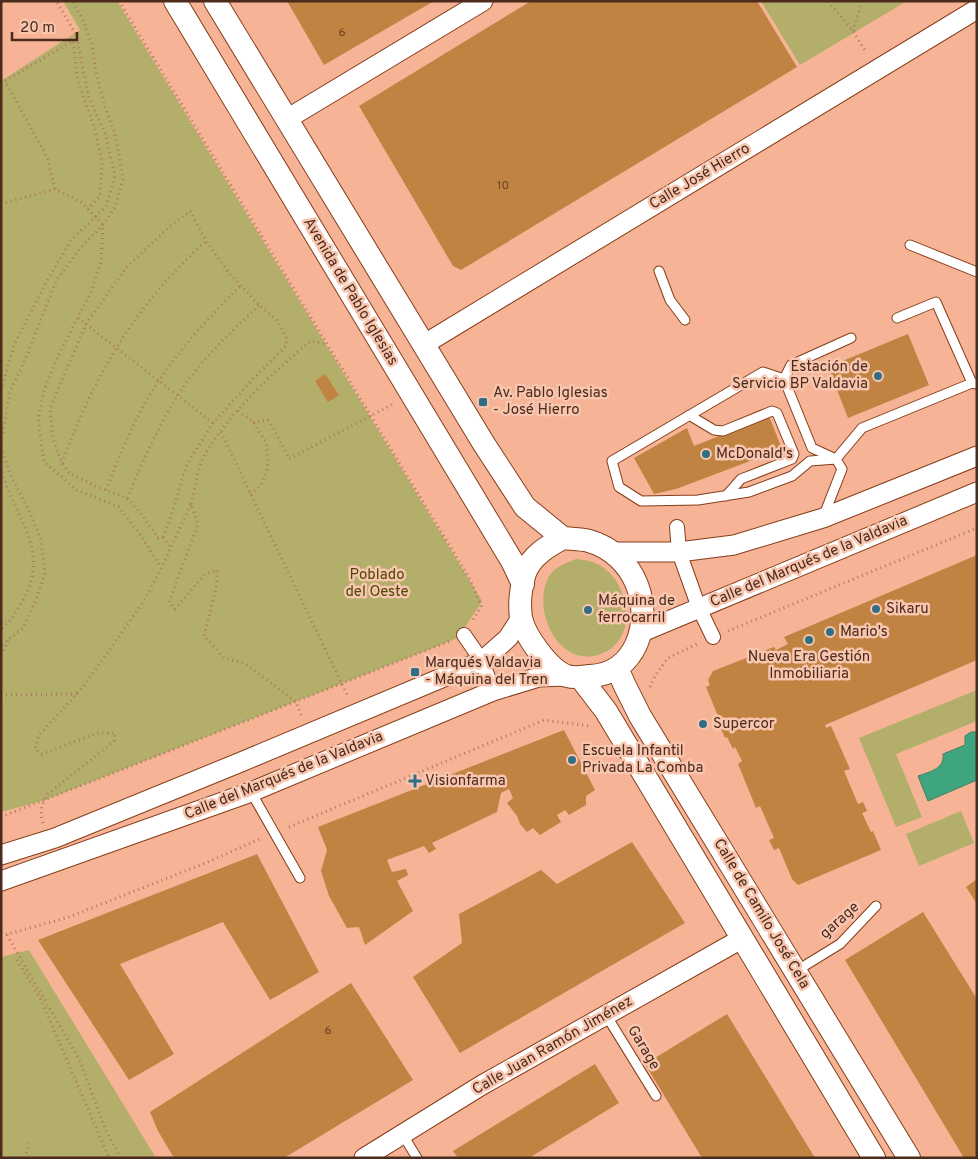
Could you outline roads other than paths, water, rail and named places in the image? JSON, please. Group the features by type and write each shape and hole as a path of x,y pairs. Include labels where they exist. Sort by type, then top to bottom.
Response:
{"street":[{"name":"Avenida de Pablo Iglesias","path":"175,1 512,561 523,584"},
{"path":"215,1 423,346 525,507 563,538 589,541 613,552 628,568 635,579 643,604 644,619 642,632 633,652 618,668 594,676 573,676 541,656 521,618 521,596 525,571 541,551 563,538"},
{"path":"287,119 483,1"},
{"name":"Calle José Hierro","path":"423,346 977,8"},
{"path":"613,552 679,552 734,545 823,518 977,456"},
{"name":"Calle del Marqués de la Valdavia","path":"642,632 977,492"},
{"path":"677,527 679,552 699,608 713,637"},
{"name":"Calle del Marqués de la Valdavia","path":"1,855 48,840 482,661 508,638 521,618"},
{"path":"464,635 482,661 493,691"},
{"name":"Calle de Camilo José Cela","path":"618,668 634,704 910,1158"},
{"name":"Calle del Marqués de la Valdavia","path":"1,882 251,792 493,691 538,676 573,676"},
{"name":"Calle de Camilo José Cela","path":"573,676 611,719 874,1158"},
{"name":"Calle Juan Ramón Jiménez","path":"364,1158 482,1085 743,938"}],"lane":[{"path":"910,245 977,272"},
{"path":"659,271 670,300 685,320"},
{"path":"784,379 763,372 612,461 619,487 641,501 698,500 749,492 792,476 810,461 836,459 862,428 974,383 936,302 898,318"},
{"path":"823,518 842,469 836,459 812,448 784,379 791,364 851,338"},
{"path":"689,415 714,430 723,431 772,411 778,413 794,454 792,458 741,479 726,496"},
{"path":"251,792 300,878"},
{"name":"garage","path":"796,971 840,944 876,906"},
{"name":"Garage","path":"606,1015 656,1096"},
{"path":"403,1135 417,1158"}],"place":[{"name":"Estación de Servicio BP Valdavia","path":"878,376"},
{"name":"Av. Pablo Iglesias - José Hierro","path":"483,402"},
{"name":"McDonald's","path":"706,454"},
{"name":"Sikaru","path":"876,609"},
{"name":"Máquina de ferrocarril","path":"588,610"},
{"name":"Mario's","path":"830,632"},
{"name":"Nueva Era Gestión Inmobiliaria","path":"809,640"},
{"name":"Marqués Valdavia - Máquina del Tren","path":"415,672"},
{"name":"Supercor","path":"703,724"},
{"name":"Escuela Infantil Privada La Comba","path":"572,760"},
{"name":"Visionfarma","path":"415,781"}],"park label":[{"name":"Poblado del Oeste","path":"377,584"}]}
